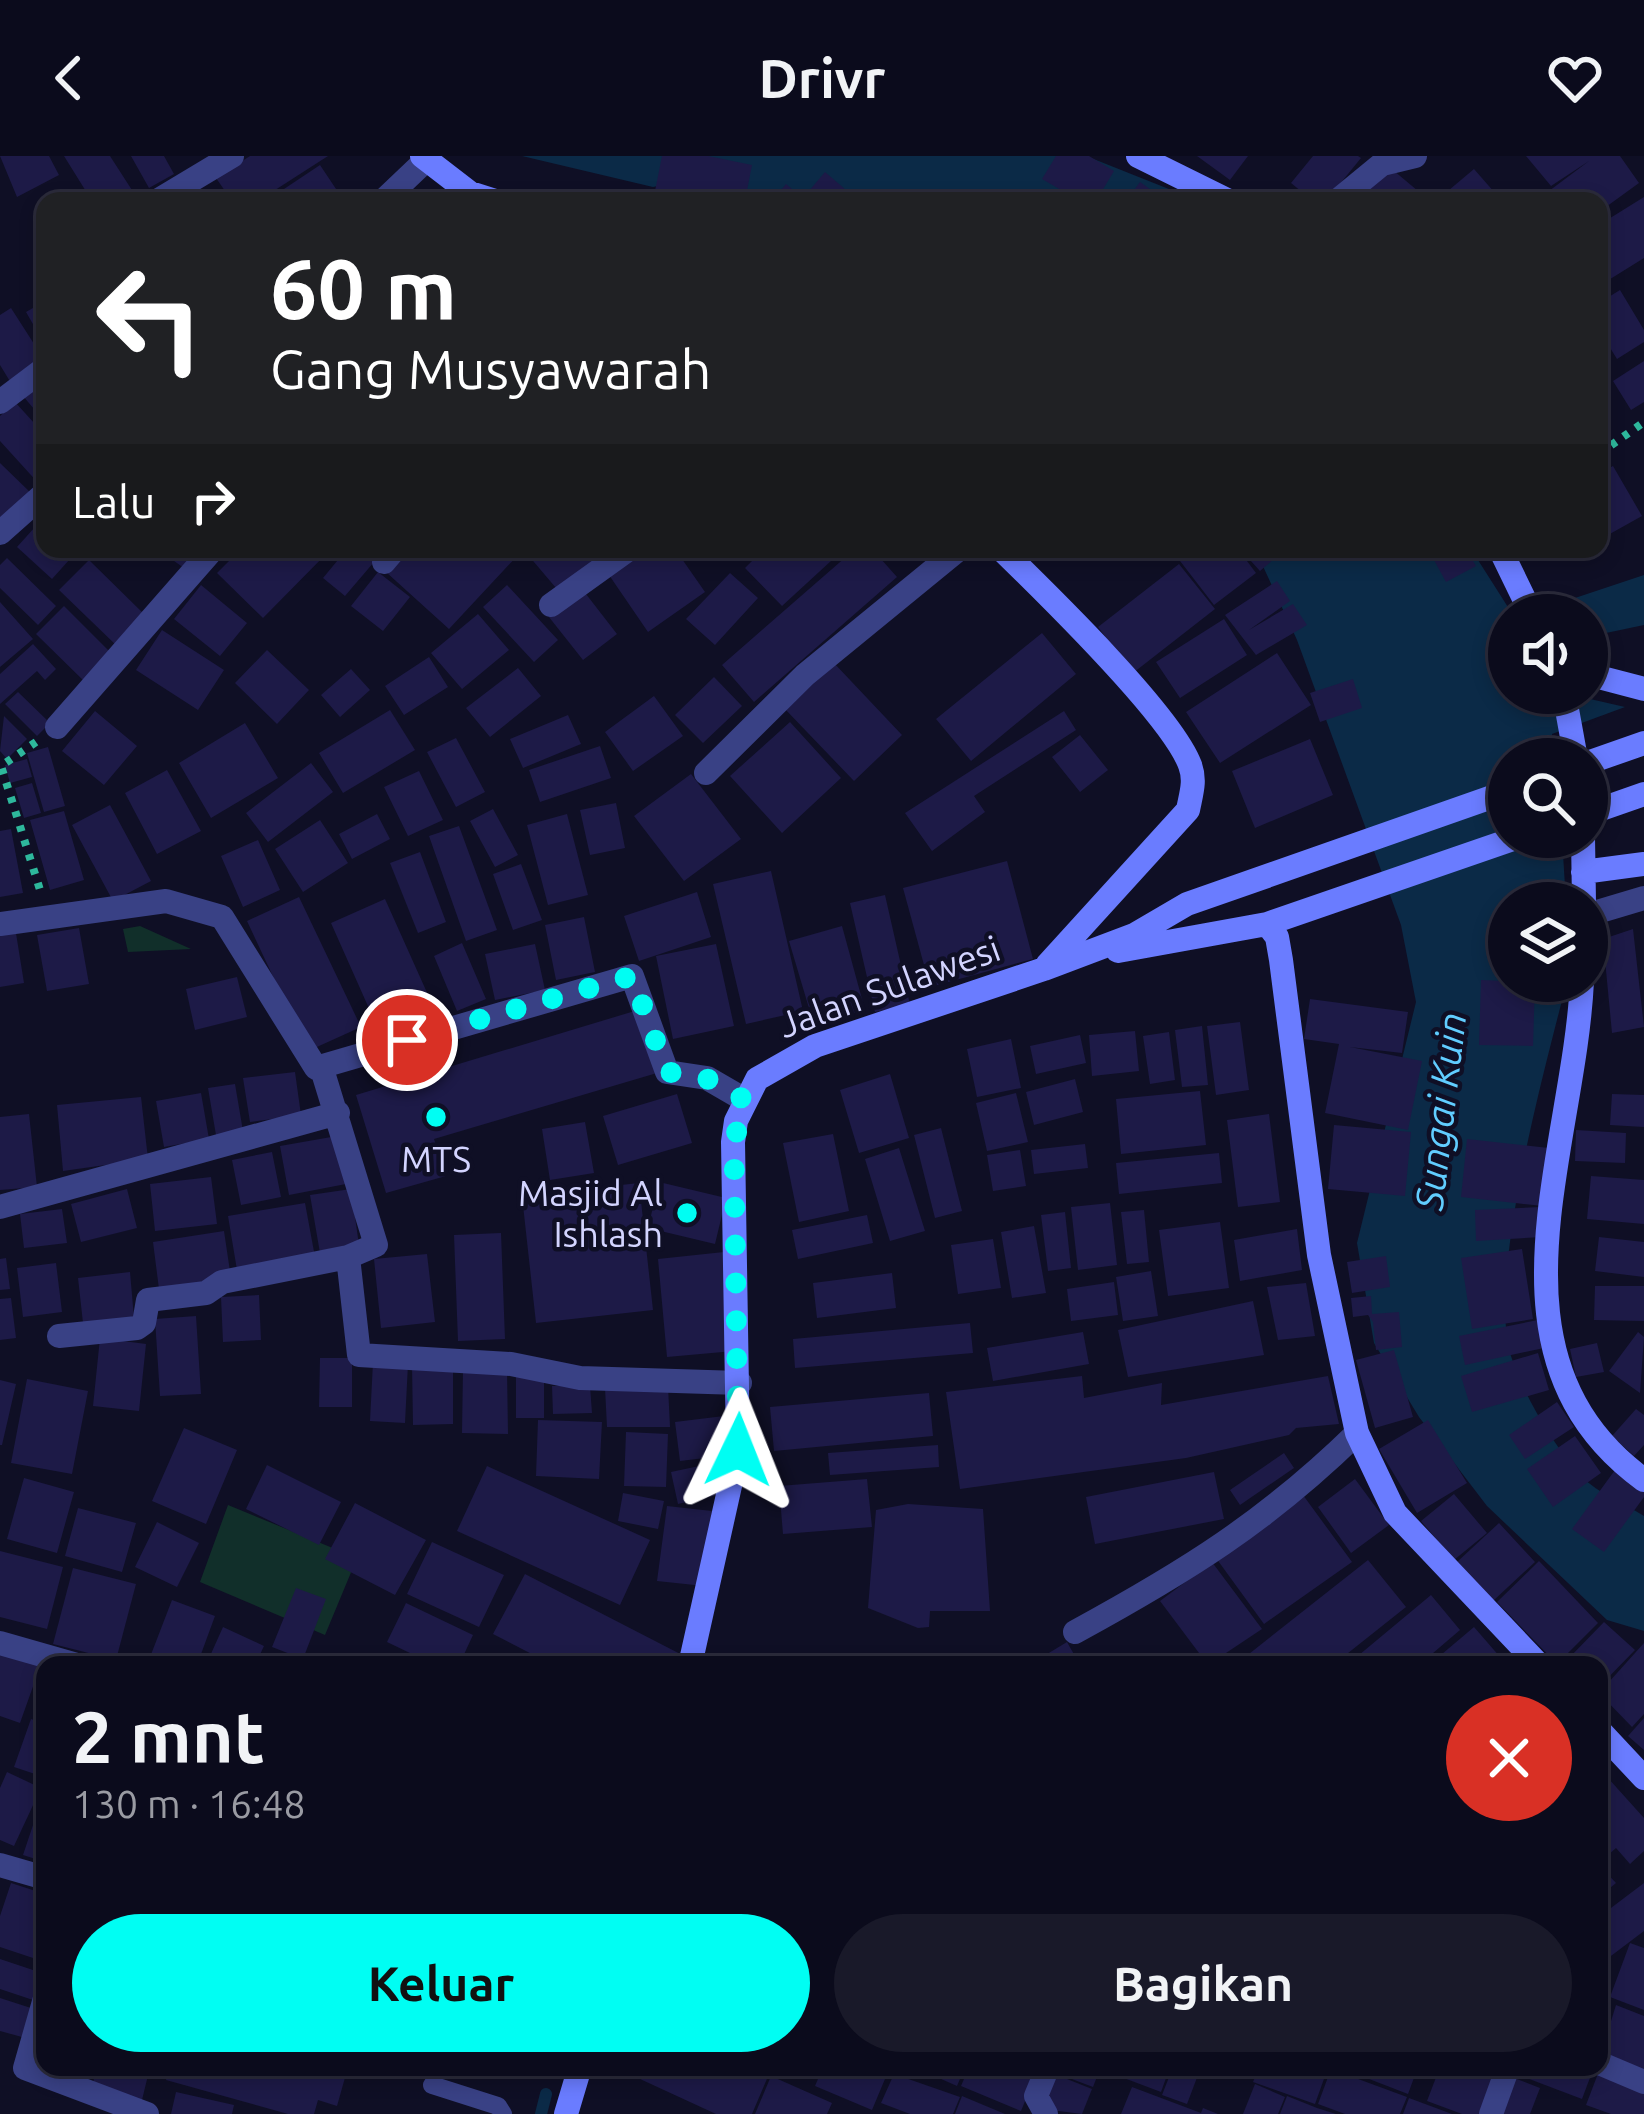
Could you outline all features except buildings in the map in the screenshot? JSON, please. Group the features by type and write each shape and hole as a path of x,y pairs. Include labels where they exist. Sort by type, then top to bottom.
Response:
{"street":[{"path":"172,192 232,156"},
{"path":"1138,156 1211,192"},
{"path":"1347,192 1382,164 1415,156"},
{"path":"392,192 424,158 469,192"},
{"path":"0,402 36,375"},
{"path":"0,533 36,501"},
{"path":"57,727 205,558"},
{"path":"551,605 616,558"},
{"path":"706,773 805,675 948,558"},
{"path":"1009,558 1160,721 1189,762 1194,782 1188,810 1056,964"},
{"path":"1504,558 1522,594"},
{"path":"1608,680 1644,689"},
{"path":"1608,756 1644,743"},
{"path":"1608,807 1644,794"},
{"name":"Jalan Sulawesi","path":"745,1100 776,1064 815,1046 1056,964 1226,890 1488,798"},
{"name":"Jalan Sulawesi","path":"1056,964 1276,920 1488,848"},
{"path":"1583,858 1583,882"},
{"path":"1583,872 1644,864"},
{"path":"1608,909 1644,898"},
{"path":"0,924 166,901 222,917 310,1065 321,1066 621,975 638,981 667,1072 704,1077 745,1100 734,1142 738,1450 692,1656"},
{"path":"1276,920 1319,1255 1357,1433 1395,1513 1530,1656"},
{"path":"1579,1002 1544,1260 1546,1309 1556,1370 1606,1452 1644,1480"},
{"path":"59,1336 136,1328 144,1323 148,1300 206,1293 222,1282 370,1251 376,1239 321,1066"},
{"path":"0,1208 338,1113"},
{"path":"348,1257 359,1355 511,1364 580,1378 740,1383"},
{"path":"1075,1632 1201,1563 1293,1495 1357,1433"},
{"path":"0,1643 46,1656"},
{"path":"1608,1740 1644,1778"},
{"path":"0,1865 36,1875"},
{"path":"36,2031 26,2068 36,2072"},
{"path":"1608,2067 1644,2081"},
{"path":"47,2076 147,2114"},
{"path":"566,2114 577,2076"},
{"path":"1044,2076 1036,2096 1046,2114"},
{"path":"1491,2114 1505,2076"}],"lane":[{"path":"432,2084 498,2106 503,2114"}],"path":[{"path":"1608,448 1644,422"},
{"path":"48,917 1,766 57,727"}],"green space":[{"path":"140,926 191,949 128,952 123,929"},
{"path":"228,1505 357,1558 325,1635 200,1582"}],"water":[{"path":"522,156 1086,156 1176,192 759,192 678,182 653,187"},
{"name":"Sungai Kuin","path":"1259,558 1477,558 1500,594 1488,594 1488,714 1606,714 1552,734 1552,738 1488,738 1488,858 1563,858 1565,882 1488,882 1488,1002 1562,1002 1512,1228 1506,1324 1518,1374 1561,1451 1588,1483 1644,1516 1644,1631 1607,1620 1487,1506 1419,1417 1374,1343 1357,1243 1416,1002 1401,925 1297,640"},
{"path":"1644,575 1644,625 1608,633 1608,594 1587,594"}],"waterway":[{"path":"541,2114 546,2094"}],"place":[{"name":"MTS","path":"436,1117"},
{"name":"Masjid Al Ishlash","path":"687,1213"}],"route":[{"path":"407,1040 621,975 632,976 638,981 667,1072 704,1077 745,1100 734,1142 740,1324 738,1450"}]}
